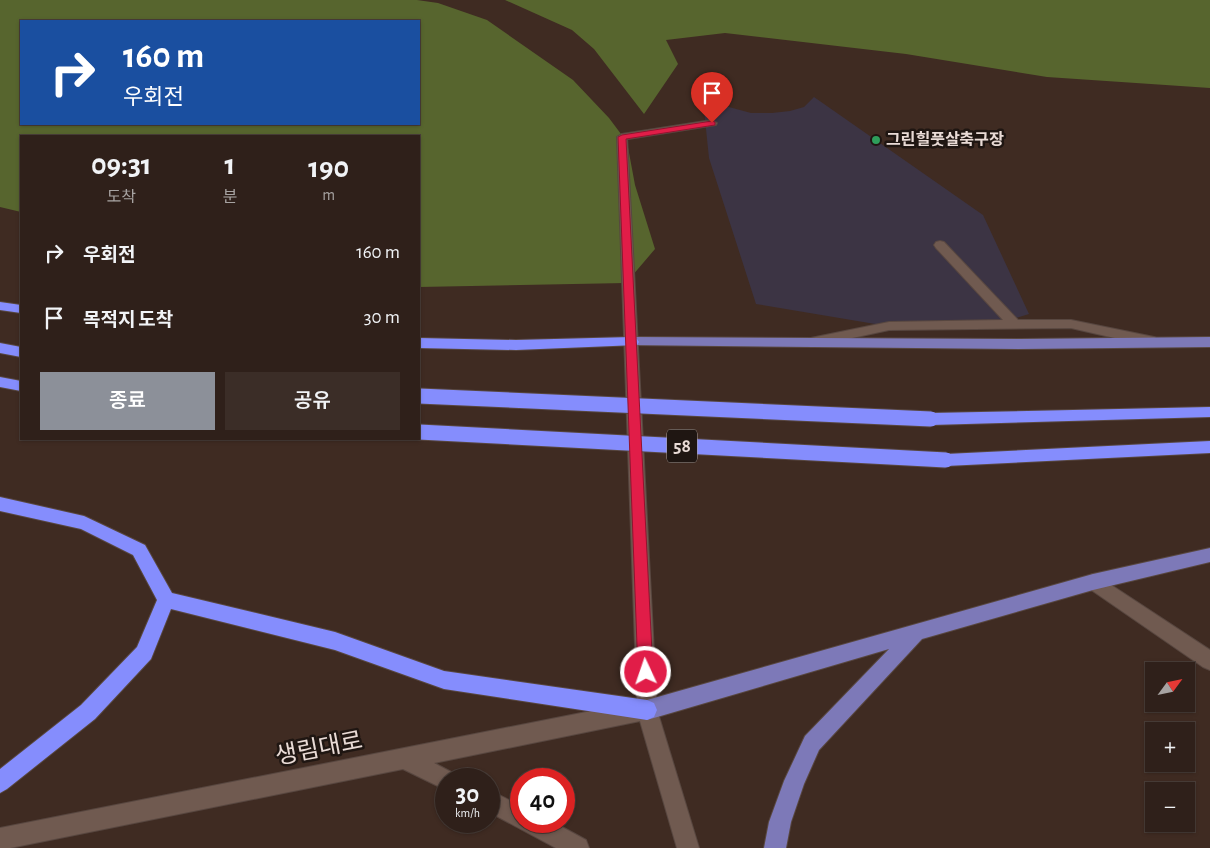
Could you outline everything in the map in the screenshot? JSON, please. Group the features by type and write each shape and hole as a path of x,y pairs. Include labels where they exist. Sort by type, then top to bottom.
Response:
{"highway":[{"path":"0,306 20,310"},
{"path":"420,343 516,345 632,342"},
{"path":"0,348 20,352"},
{"path":"0,382 20,386"},
{"name":"58","path":"420,396 931,419 1210,412"},
{"name":"58","path":"420,432 946,460 1210,447"},
{"path":"0,504 84,523 139,550 166,600 335,641 444,680 647,710"},
{"path":"0,782 88,712 144,653 166,600"}],"main road":[{"path":"632,342 1210,342"},
{"path":"647,710 1093,582 1210,555"},
{"path":"776,848 780,822 794,781 812,743 916,633"}],"street":[{"path":"688,848 647,710 622,137 712,123"},
{"path":"940,245 1015,325"},
{"path":"809,343 889,326 1071,324 1158,342"},
{"path":"1093,582 1210,661"},
{"name":"생림대로","path":"0,839 647,710"},
{"path":"405,759 435,774"},
{"path":"551,833 578,848"}],"shaded area":[{"path":"814,97 983,215 1029,314 999,323 899,328 756,304 709,158 703,100 751,113 772,113 804,107"}],"green space":[{"path":"0,0 417,0 438,3 487,20 573,80 609,118 627,142 635,185 655,249 626,283 420,287 420,135 20,135 20,212 0,207"},
{"path":"505,0 1210,0 1210,88 1047,77 906,54 725,33 666,40 678,64 644,114 594,49 572,30"}],"place":[{"name":"그린힐풋살축구장","path":"876,140"}],"route":[{"path":"646,672 622,137 712,123"}]}
